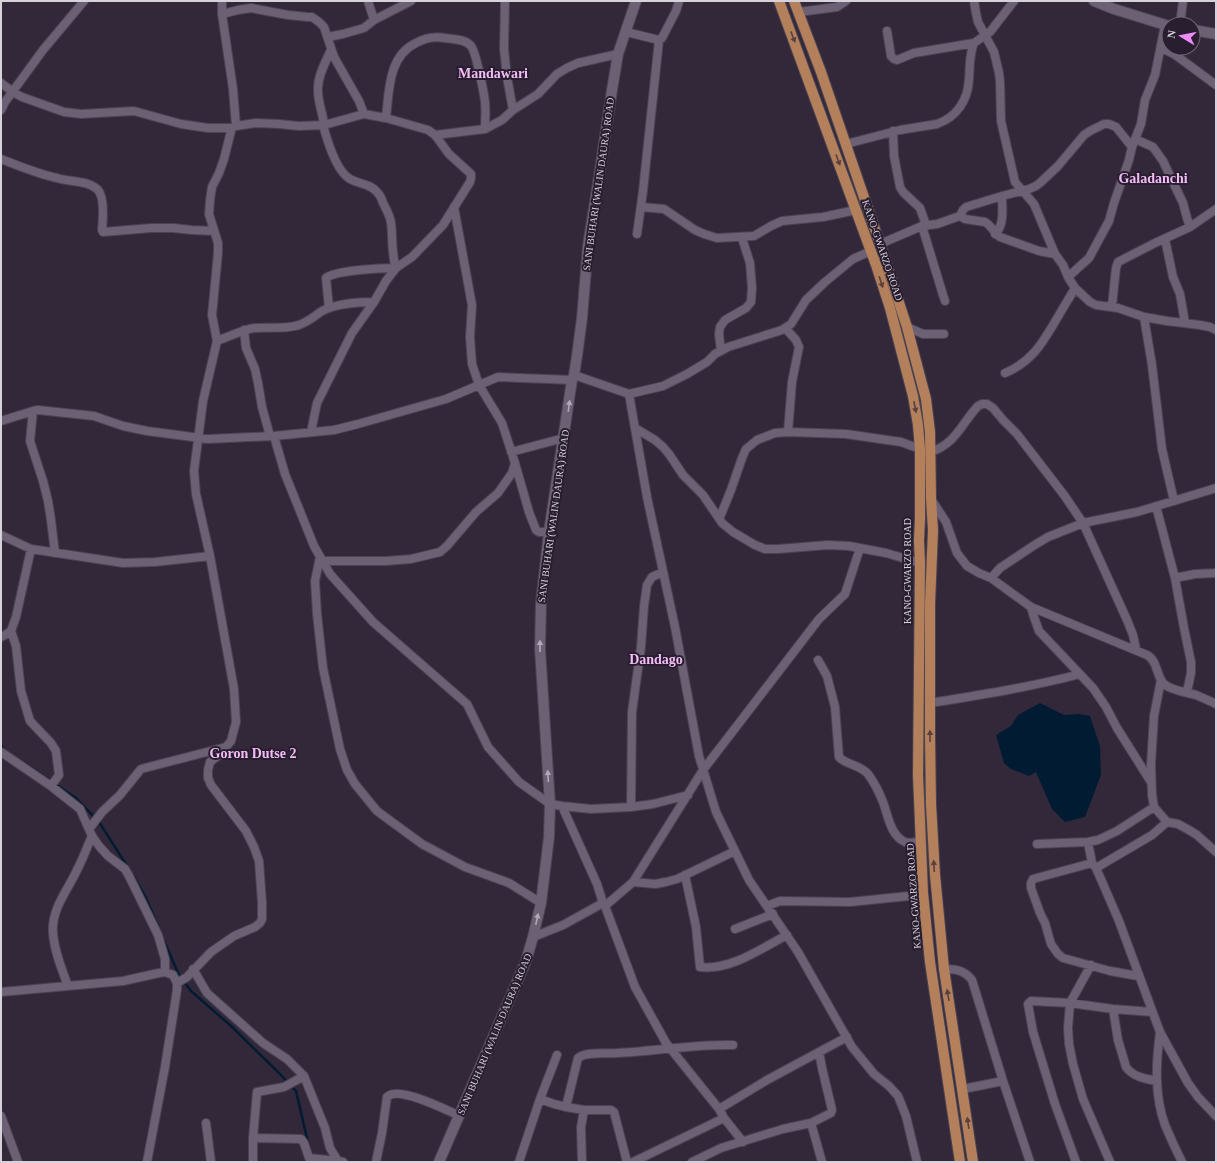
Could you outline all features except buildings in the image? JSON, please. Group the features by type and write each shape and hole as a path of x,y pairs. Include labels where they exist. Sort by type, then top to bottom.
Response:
{"main road":[{"name":"KANO-GWARZO ROAD","path":"779,1 871,251 890,308 913,396 918,425 920,449 920,519 918,541 920,563 918,762 923,893 930,962 960,1162"},
{"name":"KANO-GWARZO ROAD","path":"794,1 821,72 880,244 907,327 926,399 930,432 932,518 930,703 931,810 935,875 944,969 973,1162"},
{"path":"807,78 821,72"},
{"path":"920,519 932,518"}],"street":[{"path":"1,110 5,102 43,50 84,1"},
{"path":"177,983 187,977 211,952 234,936 255,927 262,919 259,862 254,847 246,831 211,785 208,778 210,762 219,755 231,741 236,722 234,689 210,556 196,494 194,471 203,401 217,341 212,315 218,243 209,214 212,187 224,159 233,127 232,89 222,14 222,1"},
{"path":"368,1 374,20"},
{"path":"328,37 364,28 374,20 411,1"},
{"path":"505,1 504,49 507,78 513,110"},
{"name":"SANI BUHARI (WALIN DAURA) ROAD","path":"439,1162 526,961 541,903 549,837 550,804 540,649 541,603 549,532 582,318 588,246 612,90 618,54 636,1"},
{"path":"637,234 659,40 662,38 676,11 679,1"},
{"path":"798,12 837,7 846,1"},
{"path":"974,1 978,22 994,52 1000,81 1000,105 1003,133 1014,177 1017,185 1034,204 1055,254 1063,265 1075,288 1090,302 1096,305 1112,306 1144,317 1210,327 1216,330"},
{"path":"887,31 891,56 897,60 914,53 974,43 990,32 1014,1"},
{"path":"1094,1 1114,9 1161,23"},
{"path":"1181,16 1183,1"},
{"path":"222,14 251,8 274,13 312,17 324,27 334,57 359,101 364,114"},
{"path":"1201,31 1216,34"},
{"path":"626,32 659,40"},
{"path":"386,118 390,81 395,64 404,49 424,38 443,37 465,41 472,47 485,100 485,129"},
{"path":"846,144 893,131 932,125 943,122 952,116 960,108 968,88 971,55 974,43"},
{"path":"1068,277 1089,258 1109,221 1133,143 1141,124 1145,100 1153,82 1161,48"},
{"path":"331,50 320,74 317,87 318,98 330,151 346,176 371,187 377,191 382,199 391,223 393,258 396,268"},
{"path":"435,135 485,129 502,120 513,110 541,91 557,74 567,68 578,63 618,54"},
{"path":"1177,56 1216,85"},
{"path":"1,83 13,92 64,112 82,114 134,111 180,124 208,128 233,127 256,123 299,126 324,125 364,114 386,118 428,130 435,135 450,154 471,174 470,182 443,225 412,257 396,268 352,333 317,403 311,432"},
{"path":"880,244 924,226 937,224 960,216 966,207 1029,189 1041,182 1058,166 1090,130 1104,124 1109,124 1116,127 1133,143 1153,147 1163,160 1183,203 1190,227"},
{"path":"893,131 894,156 900,187 903,192 920,208 943,295 946,301"},
{"path":"1,159 53,177 86,183 94,187 102,197 103,232 158,228 214,231"},
{"path":"996,234 1000,225 1002,196"},
{"path":"454,207 472,305 470,337 472,364 479,385 502,423 529,512 536,530 540,532 549,532"},
{"path":"641,207 664,209 690,227 704,234 717,238 742,238 754,236 782,221 823,217 856,210"},
{"path":"1112,306 1117,265 1122,260 1190,227 1216,209"},
{"path":"960,216 965,219 985,222 1000,237 1028,248 1055,254"},
{"path":"721,351 719,334 720,327 725,320 746,308 752,302 750,263 742,238"},
{"path":"1164,239 1173,277 1180,294 1186,323"},
{"path":"1,420 33,411 67,413 94,416 123,426 147,431 208,439 272,436 334,430 446,398 498,377 573,378 629,394 663,386 707,362 715,354 728,347 767,336 782,330 792,324 806,300 825,282 853,259 871,251"},
{"path":"329,308 326,278 328,276 377,268 396,268"},
{"path":"1005,373 1029,358 1043,342 1075,288"},
{"path":"217,341 239,334 244,330 295,326 308,322 320,312 340,305 374,302"},
{"path":"1144,317 1152,365 1162,449 1174,500"},
{"path":"907,327 923,334 944,334"},
{"path":"785,328 796,340 799,348 792,382 788,432"},
{"path":"244,330 246,348 255,369 262,407 285,474 314,546 330,574 373,622 466,704 488,747 519,782 550,804 591,809 631,808 688,795"},
{"path":"629,394 647,497 675,627 699,756 716,812 749,880 798,952 858,1055 874,1074 889,1086 898,1096 906,1116 917,1162"},
{"path":"930,452 949,443 978,406 982,404 990,405 1017,434 1064,495 1083,523 1127,620 1133,635 1136,649"},
{"path":"33,411 30,441 48,501 55,553"},
{"path":"635,428 655,440 663,447 683,475 703,495 720,517 722,523 733,532 755,545 766,549 828,545 860,548 886,553 920,563"},
{"path":"720,517 746,449 757,440 775,433 846,434 901,442 920,449"},
{"path":"512,452 564,438"},
{"path":"321,559 386,561 411,559 440,552 476,512 498,492 512,473 515,463"},
{"path":"991,578 1000,568 1048,537 1083,523 1156,506 1216,488"},
{"path":"931,498 946,522 957,554 973,570 991,578 1031,607 1136,649 1150,657 1161,680 1170,687 1198,696 1216,704"},
{"path":"1156,506 1175,578 1191,662 1191,674 1187,692"},
{"path":"1,535 31,549 123,563 155,562 210,556"},
{"path":"533,937 604,905 633,882 703,770 818,620 845,594 860,548"},
{"path":"1,637 11,631 16,617 31,549"},
{"path":"321,559 315,581 316,614 323,668 340,749 347,770 355,784 376,811 422,844 465,867 509,883 541,903"},
{"path":"631,808 632,712 641,647 644,606 647,585 652,577 663,572"},
{"path":"1175,578 1195,574 1216,573"},
{"path":"1031,607 1039,631 1100,697 1117,728 1151,782"},
{"path":"11,631 16,646 21,691 30,721 51,743 56,751 59,775 51,786"},
{"path":"818,660 827,676 835,707 839,757 842,761 851,763 862,769 870,777 883,802 891,827 896,834 904,841 910,843 921,842"},
{"path":"930,703 1044,684 1080,674"},
{"path":"1161,680 1154,716 1151,782 1154,807 1167,822 1178,824 1189,830 1216,852"},
{"path":"68,986 60,966 52,933 53,920 61,900 77,871 91,832 102,812 120,795 141,768 226,747"},
{"path":"1,752 51,786 80,809 99,846 108,856 125,869 158,935 165,959 165,972"},
{"path":"562,806 597,884 635,987 670,1048 719,1109 724,1118 743,1142"},
{"path":"1037,844 1088,842 1098,840 1112,834 1154,807"},
{"path":"1138,976 1110,971 1063,958 1051,944 1045,923 1030,886 1033,879 1094,866 1152,835 1167,822"},
{"path":"1088,842 1094,866 1118,921 1160,1032 1191,1088 1216,1116"},
{"path":"633,882 655,884 666,882 685,875 735,851"},
{"path":"685,875 696,928 700,968 736,962 787,935"},
{"path":"767,906 780,901 850,902 909,896 923,893"},
{"path":"735,929 773,914"},
{"path":"1091,965 1070,1003 1068,1028 1069,1044 1084,1104 1110,1162"},
{"path":"194,969 207,993 263,1043 287,1059 304,1076 325,1128 330,1148 340,1162"},
{"path":"944,969 953,969 964,972 972,980 1030,1162"},
{"path":"1,992 123,981 165,972 173,975 177,983 177,990 165,1067 147,1162"},
{"path":"1076,1162 1055,1104 1033,1032 1027,1005 1031,1001 1070,1003 1113,1009 1152,1012"},
{"path":"1113,1009 1118,1040 1126,1067 1138,1076 1158,1081"},
{"path":"1160,1032 1156,1062 1161,1111 1165,1124 1182,1162"},
{"path":"719,1109 767,1080 847,1037"},
{"path":"566,1107 579,1056 599,1053 733,1045"},
{"path":"692,1162 721,1148 783,1129 811,1123 831,1113 832,1110 819,1052"},
{"path":"519,1162 540,1099 557,1055"},
{"path":"253,1162 253,1138 257,1093 284,1087 304,1076"},
{"path":"963,1089 1003,1081"},
{"path":"376,1162 387,1097 390,1094 411,1096 460,1116"},
{"path":"540,1099 566,1107 584,1110 611,1110 614,1112 627,1162"},
{"path":"582,1162 581,1127 584,1110"},
{"path":"1,1116 18,1162"},
{"path":"633,1162 724,1118"},
{"path":"206,1123 211,1162"},
{"path":"811,1123 822,1162"},
{"path":"253,1138 301,1139 304,1143 309,1158 340,1162"}],"water":[{"path":"1040,703 1064,715 1079,714 1090,716 1100,746 1101,775 1085,817 1065,822 1052,809 1036,772 1029,776 1011,769 1004,763 996,735 1011,726 1018,715"}],"waterway":[{"path":"1,745 5,751"},
{"path":"26,764 76,798 99,822 129,869"},
{"path":"133,875 145,896 159,928"},
{"path":"161,934 179,975 191,991 231,1026 296,1091 309,1147"}],"district":[{"name":"Mandawari","path":"493,73"},
{"name":"Galadanchi","path":"1153,178"},
{"name":"Dandago","path":"656,659"},
{"name":"Goron Dutse 2","path":"253,753"}]}
